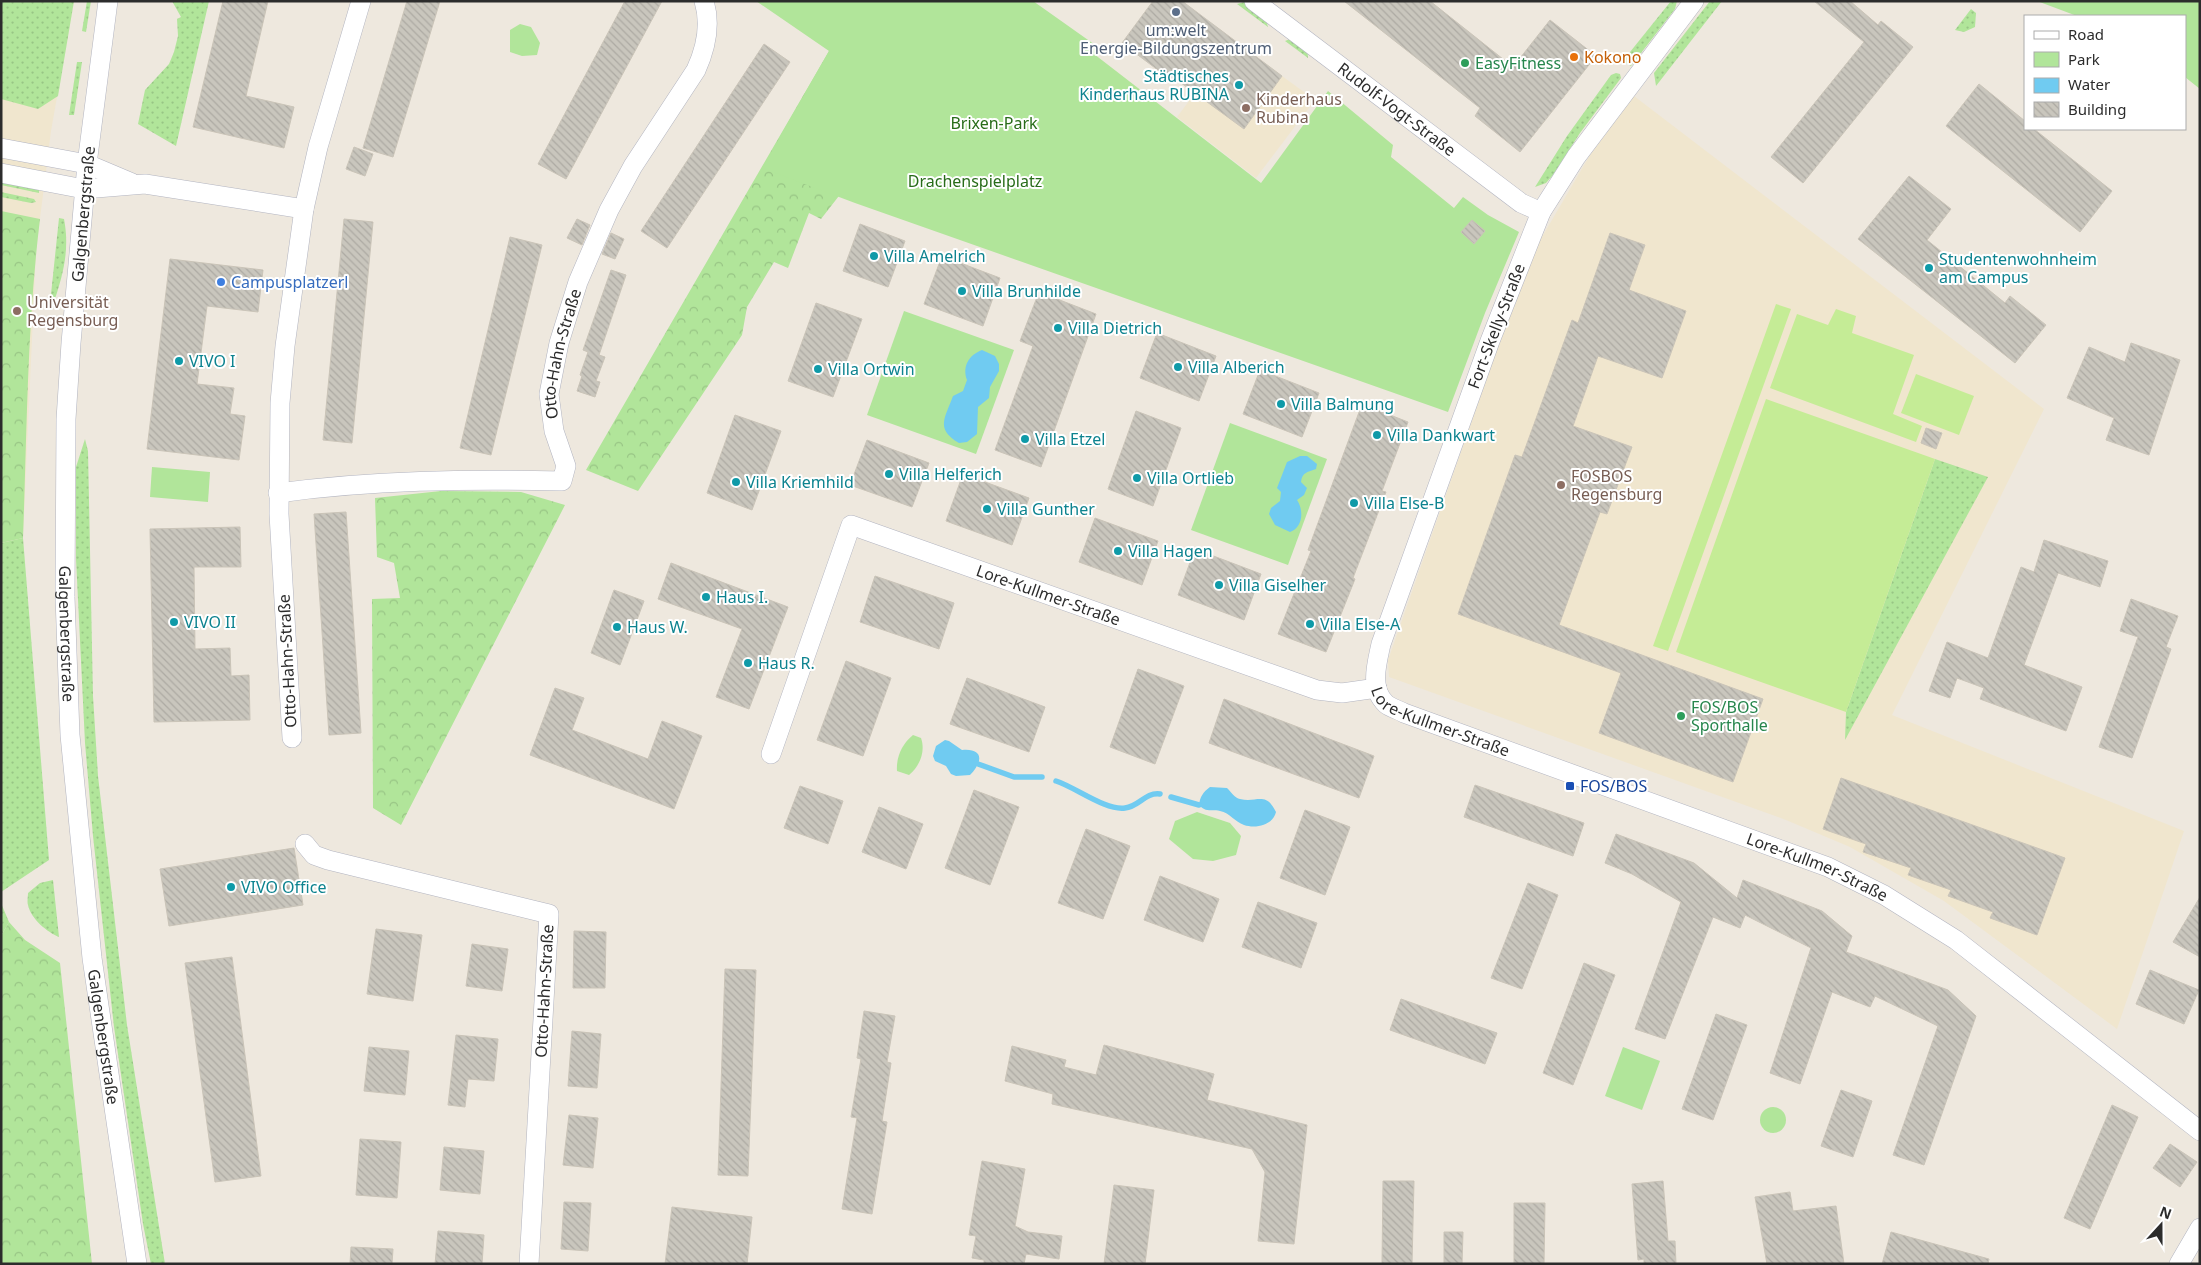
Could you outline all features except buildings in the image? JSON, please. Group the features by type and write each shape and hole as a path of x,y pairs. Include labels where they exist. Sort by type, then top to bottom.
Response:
{"street":[{"name":"Galgenbergstraße","path":"108,1 84,189 66,419 65,597 70,735 92,958 137,1264"},
{"name":"Otto-Hahn-Straße","path":"292,738 278,493 280,403 285,346 304,209 318,147 361,1"},
{"name":"Otto-Hahn-Straße","path":"278,493 364,484 429,480 562,481 566,466 554,432 549,394 559,343 578,282 609,210 633,166 696,70 703,54 707,26 704,1"},
{"name":"Rudolf-Vogt-Straße","path":"1254,1 1521,203 1541,212"},
{"name":"Fort-Skelly-Straße","path":"1377,688 1375,668 1381,644 1490,341 1541,212 1576,157 1694,1"},
{"path":"1,148 87,164 135,184"},
{"path":"1,173 84,189 135,184 304,209"},
{"name":"Lore-Kullmer-Straße","path":"771,754 851,525 1317,690 1342,693 1377,688 1386,704 1404,713 1828,867 1884,895 1956,940 2200,1131"},
{"name":"Otto-Hahn-Straße","path":"305,844 314,855 328,860 549,914 529,1264"},
{"path":"2179,1264 2200,1228"}],"shaded area":[{"name":"Universität Regensburg","path":"1,1 74,1 51,131 36,250 23,538 1,543"},
{"name":"Kinderhaus Rubina","path":"1234,41 1315,100 1256,178 1177,117"},
{"path":"1634,96 2044,409 1892,715 2184,831 2117,1029 1944,901 1850,847 1786,820 1389,677 1388,660 1496,352 1539,242 1590,155"}],"green space":[{"path":"1,1 74,1 58,96 38,109 1,99"},
{"path":"87,1 91,1 86,32 82,31"},
{"path":"172,1 209,1 176,146 138,124 145,90 169,64 174,52 178,36 177,19 181,17"},
{"name":"Brixen-Park","path":"756,1 1033,1 1098,47 1094,54 1261,183 1328,91 1393,145 1391,157 1454,208 1463,197 1488,215 1519,232 1485,313 1448,412 855,203 762,168 829,51"},
{"path":"850,1 849,183 821,219 809,213 788,268 774,262 747,307 742,335 638,491 586,470 829,51"},
{"path":"1248,1 1264,13 1268,27 1237,4"},
{"path":"1671,1 1677,1 1675,9 1631,66 1626,63 1626,57"},
{"path":"1710,1 1722,1 1656,86 1654,73"},
{"path":"2037,1 2200,1 2200,89 2186,78 2186,15 2074,15"},
{"path":"1971,9 1976,13 1975,27 1964,32 1955,30"},
{"path":"520,24 531,27 540,43 537,55 522,56 510,52 510,30"},
{"path":"1295,37 1307,46 1308,58 1285,41"},
{"path":"77,62 82,62 74,115 69,115"},
{"path":"1620,74 1621,78 1580,133 1553,175 1546,183 1535,187 1567,136 1611,75"},
{"path":"1,181 39,190 39,193 1,185"},
{"path":"1,192 34,199 36,202 31,203 1,197"},
{"path":"1,211 40,219 32,299 23,538 1,543"},
{"path":"59,218 64,219 66,252 60,283 53,305 50,304"},
{"path":"1776,304 1791,309 1668,651 1653,646"},
{"path":"1836,309 1856,316 1852,333 1914,355 1893,414 1922,426 1916,442 1770,388 1797,314 1828,325"},
{"path":"904,311 1014,350 976,454 867,415"},
{"path":"1916,374 1974,396 1959,435 1901,413"},
{"path":"1766,399 1935,459 1846,712 1676,652"},
{"path":"1230,423 1327,459 1288,565 1191,530"},
{"path":"85,439 88,451 93,696 98,776 127,1025 165,1264 151,1264 143,1224 114,1027 93,836 85,743 76,559 76,467"},
{"path":"1935,459 1988,477 1845,740 1846,712"},
{"path":"152,467 210,472 208,502 150,497"},
{"path":"441,491 521,492 565,505 401,825 373,808 372,599 400,598 394,563 377,557 375,498"},
{"path":"23,538 49,860 1,892 1,543"},
{"path":"913,735 921,738 923,749 919,763 909,775 897,771 897,766 900,751"},
{"path":"1197,812 1230,823 1241,836 1236,855 1213,861 1193,859 1169,839 1175,821"},
{"path":"53,880 59,937 36,920 28,904 28,893 40,883"},
{"path":"1,903 9,922 1,936"},
{"path":"9,922 25,940 60,963 92,1264 1,1264 1,936"},
{"path":"1623,1047 1660,1061 1642,1110 1605,1096"},
{"path":"1773,1107 1782,1111 1786,1120 1782,1129 1773,1133 1764,1129 1760,1120 1764,1111"}],"water":[{"path":"982,350 995,356 999,364 999,371 990,387 989,398 978,407 977,434 967,442 959,443 944,428 945,417 953,396 963,391 967,380 965,370 970,358"},
{"path":"1300,456 1307,456 1317,464 1316,469 1303,476 1301,482 1307,488 1304,495 1297,500 1301,509 1300,523 1298,527 1290,532 1275,525 1269,514 1271,508 1280,501 1281,492 1277,488 1287,462"},
{"path":"945,740 962,750 974,751 978,754 979,761 970,775 956,776 951,774 946,766 935,761 933,756 936,746"},
{"path":"1210,787 1227,788 1240,799 1265,800 1269,802 1276,812 1268,823 1263,825 1249,826 1241,824 1224,812 1204,809 1199,805 1204,793"}],"waterway":[{"path":"978,764 1014,777 1042,777"},
{"path":"1056,781 1117,808 1130,807 1150,795 1160,794"},
{"path":"1171,797 1199,805"}],"place":[{"name":"um:welt Energie-Bildungszentrum","path":"1176,12"},
{"name":"Kokono","path":"1574,57"},
{"name":"EasyFitness","path":"1465,63"},
{"name":"Städtisches Kinderhaus RUBINA","path":"1239,85"},
{"name":"Kinderhaus Rubina","path":"1246,108"},
{"name":"Villa Amelrich","path":"874,256"},
{"name":"Studentenwohnheim am Campus","path":"1929,268"},
{"name":"Campusplatzerl","path":"221,282"},
{"name":"Villa Brunhilde","path":"962,291"},
{"name":"Universität Regensburg","path":"17,311"},
{"name":"Villa Dietrich","path":"1058,328"},
{"name":"VIVO I","path":"179,361"},
{"name":"Villa Alberich","path":"1178,367"},
{"name":"Villa Ortwin","path":"818,369"},
{"name":"Villa Balmung","path":"1281,404"},
{"name":"Villa Dankwart","path":"1377,435"},
{"name":"Villa Etzel","path":"1025,439"},
{"name":"Villa Helferich","path":"889,474"},
{"name":"Villa Ortlieb","path":"1137,478"},
{"name":"Villa Kriemhild","path":"736,482"},
{"name":"FOSBOS Regensburg","path":"1561,485"},
{"name":"Villa Else-B","path":"1354,503"},
{"name":"Villa Gunther","path":"987,509"},
{"name":"Villa Hagen","path":"1118,551"},
{"name":"Villa Giselher","path":"1219,585"},
{"name":"Haus I.","path":"706,597"},
{"name":"VIVO II","path":"174,622"},
{"name":"Villa Else-A","path":"1310,624"},
{"name":"Haus W.","path":"617,627"},
{"name":"Haus R.","path":"748,663"},
{"name":"FOS/BOS Sporthalle","path":"1681,716"},
{"name":"FOS/BOS","path":"1570,786"},
{"name":"VIVO Office","path":"231,887"}],"park label":[{"name":"Drachenspielplatz","path":"975,181"}]}
